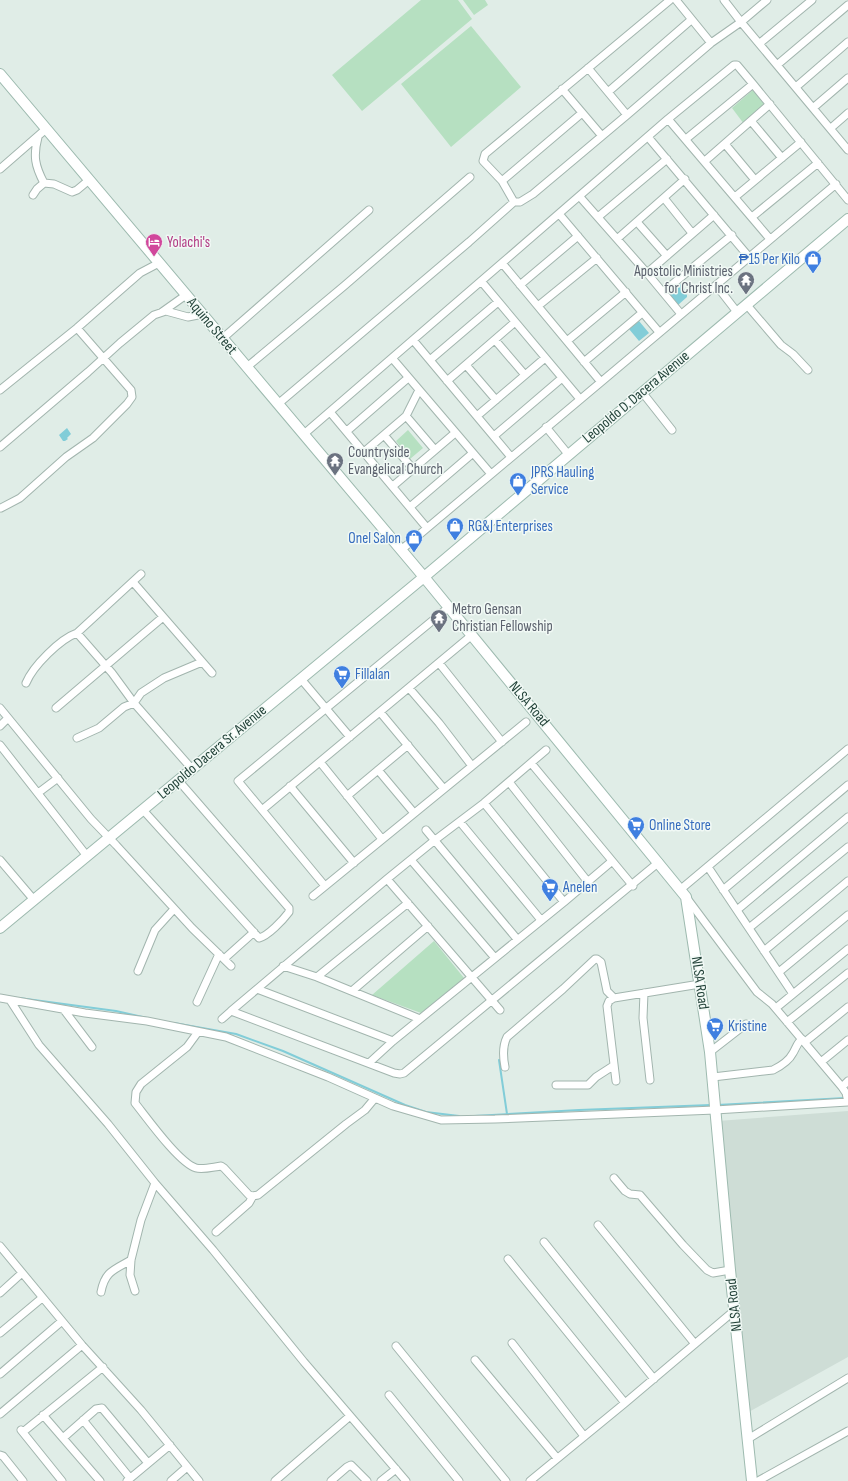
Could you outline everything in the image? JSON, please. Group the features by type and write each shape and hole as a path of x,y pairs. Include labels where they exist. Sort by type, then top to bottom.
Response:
{"main road":[{"name":"Aquino Street","path":"0,74 424,577"},
{"name":"Leopoldo D. Dacera Avenue","path":"424,577 848,219"},
{"name":"NLSA Road","path":"424,577 684,893 710,1052 728,1233 730,1270 752,1481"},
{"name":"Leopoldo Dacera Sr. Avenue","path":"0,928 424,577"}],"street":[{"path":"514,202 502,181 483,161 484,154 670,0"},
{"path":"676,0 711,43"},
{"path":"724,0 848,149"},
{"path":"278,404 514,202 520,202 533,194 711,43 741,22 767,0"},
{"path":"760,43 812,0"},
{"path":"777,65 848,5"},
{"path":"608,92 691,20"},
{"path":"796,87 848,42"},
{"path":"304,434 502,263 560,215 732,65 737,66 753,84 848,200"},
{"path":"588,68 627,115"},
{"path":"813,108 848,78"},
{"path":"686,139 753,84"},
{"path":"562,89 602,136"},
{"path":"704,161 770,104"},
{"path":"502,181 582,113"},
{"path":"831,128 848,113"},
{"path":"668,120 686,139 770,239"},
{"path":"751,121 782,158"},
{"path":"0,168 46,129"},
{"path":"38,136 36,145 36,164 44,183"},
{"path":"648,137 685,179 749,257"},
{"path":"734,197 801,142"},
{"path":"724,144 754,180"},
{"path":"598,217 668,159"},
{"path":"752,217 818,163"},
{"path":"247,367 350,281 470,177"},
{"path":"617,239 685,179"},
{"path":"33,195 44,183 54,184 72,192 77,190 89,180"},
{"path":"401,550 836,184"},
{"path":"580,197 664,292 681,314"},
{"path":"664,198 692,233"},
{"path":"223,338 369,210"},
{"path":"560,215 659,332"},
{"path":"647,273 714,215"},
{"path":"638,222 667,256"},
{"path":"664,292 732,235"},
{"path":"520,285 578,236"},
{"path":"538,306 597,258"},
{"path":"0,390 77,328 140,273 159,263"},
{"path":"502,263 600,382"},
{"path":"482,281 580,399"},
{"path":"716,285 738,312"},
{"path":"567,341 626,292"},
{"path":"0,447 104,358 125,338 154,316 186,295"},
{"path":"430,360 498,302"},
{"path":"746,304 781,345 793,354 808,370"},
{"path":"161,312 174,312 188,317 203,314"},
{"path":"584,362 642,313"},
{"path":"447,381 515,322"},
{"path":"0,509 20,498 66,458 93,438 132,397 131,390 77,328"},
{"path":"413,340 511,456"},
{"path":"495,340 525,375"},
{"path":"392,358 490,474"},
{"path":"477,416 545,358"},
{"path":"466,365 496,400"},
{"path":"347,431 408,378"},
{"path":"494,436 562,378"},
{"path":"364,452 406,416 419,390"},
{"path":"642,392 672,430"},
{"path":"330,412 427,528"},
{"path":"406,416 435,450"},
{"path":"546,427 568,454"},
{"path":"393,486 456,433"},
{"path":"384,435 413,469"},
{"path":"410,507 473,453"},
{"path":"26,683 30,674 40,661 65,640 77,633 141,574"},
{"path":"133,582 212,673"},
{"path":"325,886 238,781 449,607"},
{"path":"56,708 163,617"},
{"path":"77,633 106,666 134,703 192,769"},
{"path":"262,810 472,635"},
{"path":"76,738 99,728 124,708 134,703 141,693 164,678 202,662"},
{"path":"439,663 502,742"},
{"path":"301,679 350,737"},
{"path":"409,688 439,723 472,766"},
{"path":"0,708 91,819 174,909 231,966"},
{"path":"380,712 444,789"},
{"path":"0,726 8,718"},
{"path":"313,896 526,722"},
{"path":"0,745 88,856"},
{"path":"347,796 408,745"},
{"path":"846,1097 821,1062 776,1008 754,989 684,893 708,867 848,749"},
{"path":"222,1019 434,840 484,803 546,750"},
{"path":"320,762 382,839"},
{"path":"531,763 632,886"},
{"path":"378,770 414,813"},
{"path":"38,793 58,778"},
{"path":"143,810 258,938 262,937 289,912 289,908 178,780"},
{"path":"508,782 588,882"},
{"path":"723,890 848,785"},
{"path":"290,786 354,863"},
{"path":"484,803 564,902"},
{"path":"737,910 848,817"},
{"path":"460,822 541,920"},
{"path":"426,830 517,939"},
{"path":"749,928 848,847"},
{"path":"0,860 34,900"},
{"path":"411,860 495,958"},
{"path":"369,1062 611,862"},
{"path":"231,1011 369,1062 394,1073 404,1073 660,862"},
{"path":"708,867 793,994"},
{"path":"388,879 500,1010"},
{"path":"764,951 848,881"},
{"path":"317,977 408,902"},
{"path":"138,971 155,930 174,909"},
{"path":"779,972 848,915"},
{"path":"352,991 428,926"},
{"path":"197,1002 222,957 254,932"},
{"path":"776,1008 848,949"},
{"path":"505,1067 503,1057 504,1044 507,1037 597,958 601,962 607,991 614,998"},
{"path":"283,966 317,977 420,1019"},
{"path":"787,1022 848,974"},
{"path":"616,1081 607,1006 609,1001 614,998 700,984"},
{"path":"257,989 393,1041"},
{"path":"644,993 643,1018 650,1080"},
{"path":"0,998 64,1010 126,1018 226,1037 328,1077 410,1112 441,1120 495,1119 715,1107 846,1097"},
{"path":"10,1000 39,1045 108,1124 350,1416 406,1481"},
{"path":"713,1078 773,1070 780,1067 794,1053 798,1043 848,1007"},
{"path":"64,1010 92,1047"},
{"path":"710,1052 746,1024"},
{"path":"198,1032 187,1047 140,1086 136,1092 135,1103 171,1147 186,1162 196,1168 220,1166 224,1168 246,1193 252,1196 258,1194 365,1110 375,1098"},
{"path":"821,1062 848,1040"},
{"path":"556,1085 588,1085 596,1077 614,1066"},
{"path":"846,1097 848,1081"},
{"path":"614,1178 625,1191 630,1194 640,1194 683,1245 707,1270 713,1273 730,1270"},
{"path":"135,1291 130,1275 130,1260 142,1215 156,1183"},
{"path":"216,1232 249,1203 252,1196"},
{"path":"598,1225 695,1344"},
{"path":"544,1242 654,1379"},
{"path":"0,1246 82,1345 142,1410 187,1468 199,1481"},
{"path":"508,1258 625,1403"},
{"path":"101,1292 104,1279 108,1274 130,1260"},
{"path":"0,1292 22,1273"},
{"path":"0,1333 42,1298"},
{"path":"530,1481 654,1379 734,1310"},
{"path":"0,1374 62,1321"},
{"path":"512,1343 584,1436"},
{"path":"0,1414 82,1345"},
{"path":"396,1346 506,1481"},
{"path":"475,1360 557,1458"},
{"path":"62,1481 21,1431 103,1367"},
{"path":"748,1439 848,1378"},
{"path":"389,1394 459,1481"},
{"path":"63,1438 96,1409 102,1408 148,1464"},
{"path":"43,1415 100,1481"},
{"path":"275,1481 350,1416"},
{"path":"83,1420 128,1480 170,1445"},
{"path":"758,1481 848,1431"},
{"path":"0,1455 3,1456 24,1481"},
{"path":"331,1481 351,1465 367,1481"},
{"path":"171,1481 187,1468"},
{"path":"381,1481 396,1469"}],"shaded area":[{"path":"848,1111 848,1357 747,1413 718,1121"}],"green space":[{"path":"421,0 458,0 472,19 362,111 332,75"},
{"path":"463,0 485,0 488,5 474,15"},
{"path":"471,26 521,87 451,147 401,84"},
{"path":"754,89 767,105 744,124 732,108"},
{"path":"408,430 423,448 410,459 396,441"},
{"path":"434,941 464,978 421,1013 372,995"}],"water":[{"path":"680,284 685,289 684,291 687,297 678,305 668,294"},
{"path":"639,321 649,333 639,341 629,329"},
{"path":"67,428 71,434 67,438 68,439 63,441 59,435"}],"waterway":[{"path":"19,998 116,1011 147,1018"},
{"path":"174,1023 236,1034 283,1051 405,1105 426,1112 459,1116"},
{"path":"499,1060 507,1114"},
{"path":"717,1105 845,1098"},
{"path":"474,1116 711,1105"}],"place":[{"name":"Yolachi's","path":"154,257"},
{"name":"₱15 Per Kilo","path":"813,274"},
{"name":"Apostolic Ministries for Christ Inc.","path":"746,295"},
{"name":"Countryside Evangelical Church","path":"335,476"},
{"name":"JPRS Hauling Service","path":"518,496"},
{"name":"RG&J Enterprises","path":"455,541"},
{"name":"Onel Salon","path":"414,553"},
{"name":"Metro Gensan Christian Fellowship","path":"439,633"},
{"name":"Fillalan","path":"342,689"},
{"name":"Online Store","path":"636,840"},
{"name":"Anelen","path":"550,902"},
{"name":"Kristine","path":"715,1041"}]}
